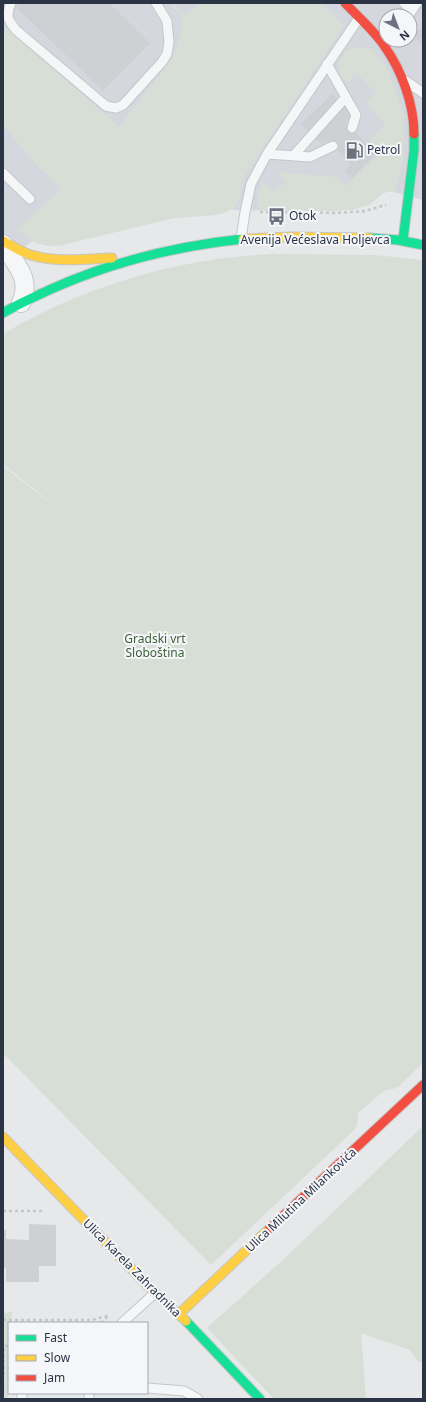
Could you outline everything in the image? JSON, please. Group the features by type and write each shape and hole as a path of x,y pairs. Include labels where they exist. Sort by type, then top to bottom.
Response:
{"street":[{"path":"345,3 378,35"},
{"path":"389,48 402,77 414,128 414,150 403,240"},
{"name":"Avenija Većeslava Holjevca","path":"8,309 75,278 138,258 193,245 241,239 352,237 403,240 423,245"},
{"path":"3,241 30,254 43,257 66,259 138,258"},
{"path":"3,244 26,284 25,292 8,309"},
{"name":"Ulica Milutina Milankovića","path":"179,1314 423,1085"},
{"name":"Ulica Karela Zahradnika","path":"3,1137 155,1293 179,1314 260,1399"}],"lane":[{"path":"11,3 8,13 9,21 16,30 106,106 116,108 123,105 162,62 167,54 169,42 167,22 156,3"},
{"path":"241,239 251,184 267,154 359,18"},
{"path":"327,64 356,115 352,128"},
{"path":"402,77 423,93"},
{"path":"294,155 346,97"},
{"path":"267,154 310,157 333,146"},
{"path":"3,173 30,200"},
{"path":"123,1322 155,1293"},
{"path":"148,1388 184,1391 198,1399"}],"path":[{"path":"258,212 337,214 365,211 391,203"},
{"path":"3,1212 46,1211"},
{"path":"102,1322 114,1310"},
{"path":"3,1320 92,1320 110,1315"},
{"path":"3,1345 3,1393"}],"shaded area":[{"path":"3,3 216,3 119,127 3,26"},
{"path":"322,3 423,3 423,200 390,191 381,194 370,204 356,209 334,211 232,210 240,195 244,176 343,26"},
{"path":"3,125 40,168 62,188 64,245 49,246 33,241 3,261"}],"green space":[{"path":"199,3 322,3 343,26 244,176 241,193 236,205 229,211 222,214 169,219 58,246 37,243 17,230 61,189 40,168 3,125 3,26 119,127 175,55 182,26 181,17 172,6 174,4 186,16"},
{"path":"361,47 373,50 388,69 404,115 403,160 395,192 385,192 370,204 356,209 334,211 259,209 257,201 262,179 272,192 286,182 277,172 336,177 345,186 379,154 368,142 385,125 366,102 376,93 357,73 347,83 339,74 339,63 345,52 352,48"},
{"name":"Gradski vrt Sloboština","path":"272,254 375,255 423,260 423,1063 399,1086 393,1089 385,1090 358,1113 357,1125 354,1130 211,1265 3,1053 3,466 70,518 3,464 3,334 66,302 133,278 167,268 202,261"},
{"path":"423,1126 423,1362 418,1362 410,1350 361,1333 366,1399 274,1399 207,1328 285,1258"},
{"path":"12,1312 11,1322 8,1322 8,1399 3,1399 3,1313"}],"building":[{"path":"20,3 109,3 150,43 103,91 16,7"},
{"path":"423,26 423,45 418,40 418,32"},
{"path":"332,94 353,115 346,122 376,154 352,178 345,171 351,165 327,140 322,145 301,124"},
{"path":"29,1224 56,1225 56,1266 39,1266 39,1282 6,1282 6,1268 3,1268 3,1230 6,1230 6,1239 29,1240"}],"traffic: fast":[{"path":"403,240 414,150 414,134"},
{"path":"370,238 398,240 423,245"},
{"path":"3,313 72,280 120,263 193,246 243,239"},
{"path":"186,1321 260,1399"}],"traffic: slow":[{"path":"243,239 291,237 370,238"},
{"path":"3,241 31,255 51,259 72,260 112,258"},
{"path":"3,1137 155,1293 186,1321"},
{"path":"179,1314 269,1229"}],"traffic: jam":[{"path":"345,3 376,35 397,67 402,77 409,100 412,112 414,134"},
{"path":"269,1229 423,1085"}],"place":[{"name":"Petrol","path":"354,150"},
{"name":"Otok","path":"276,216"}]}
